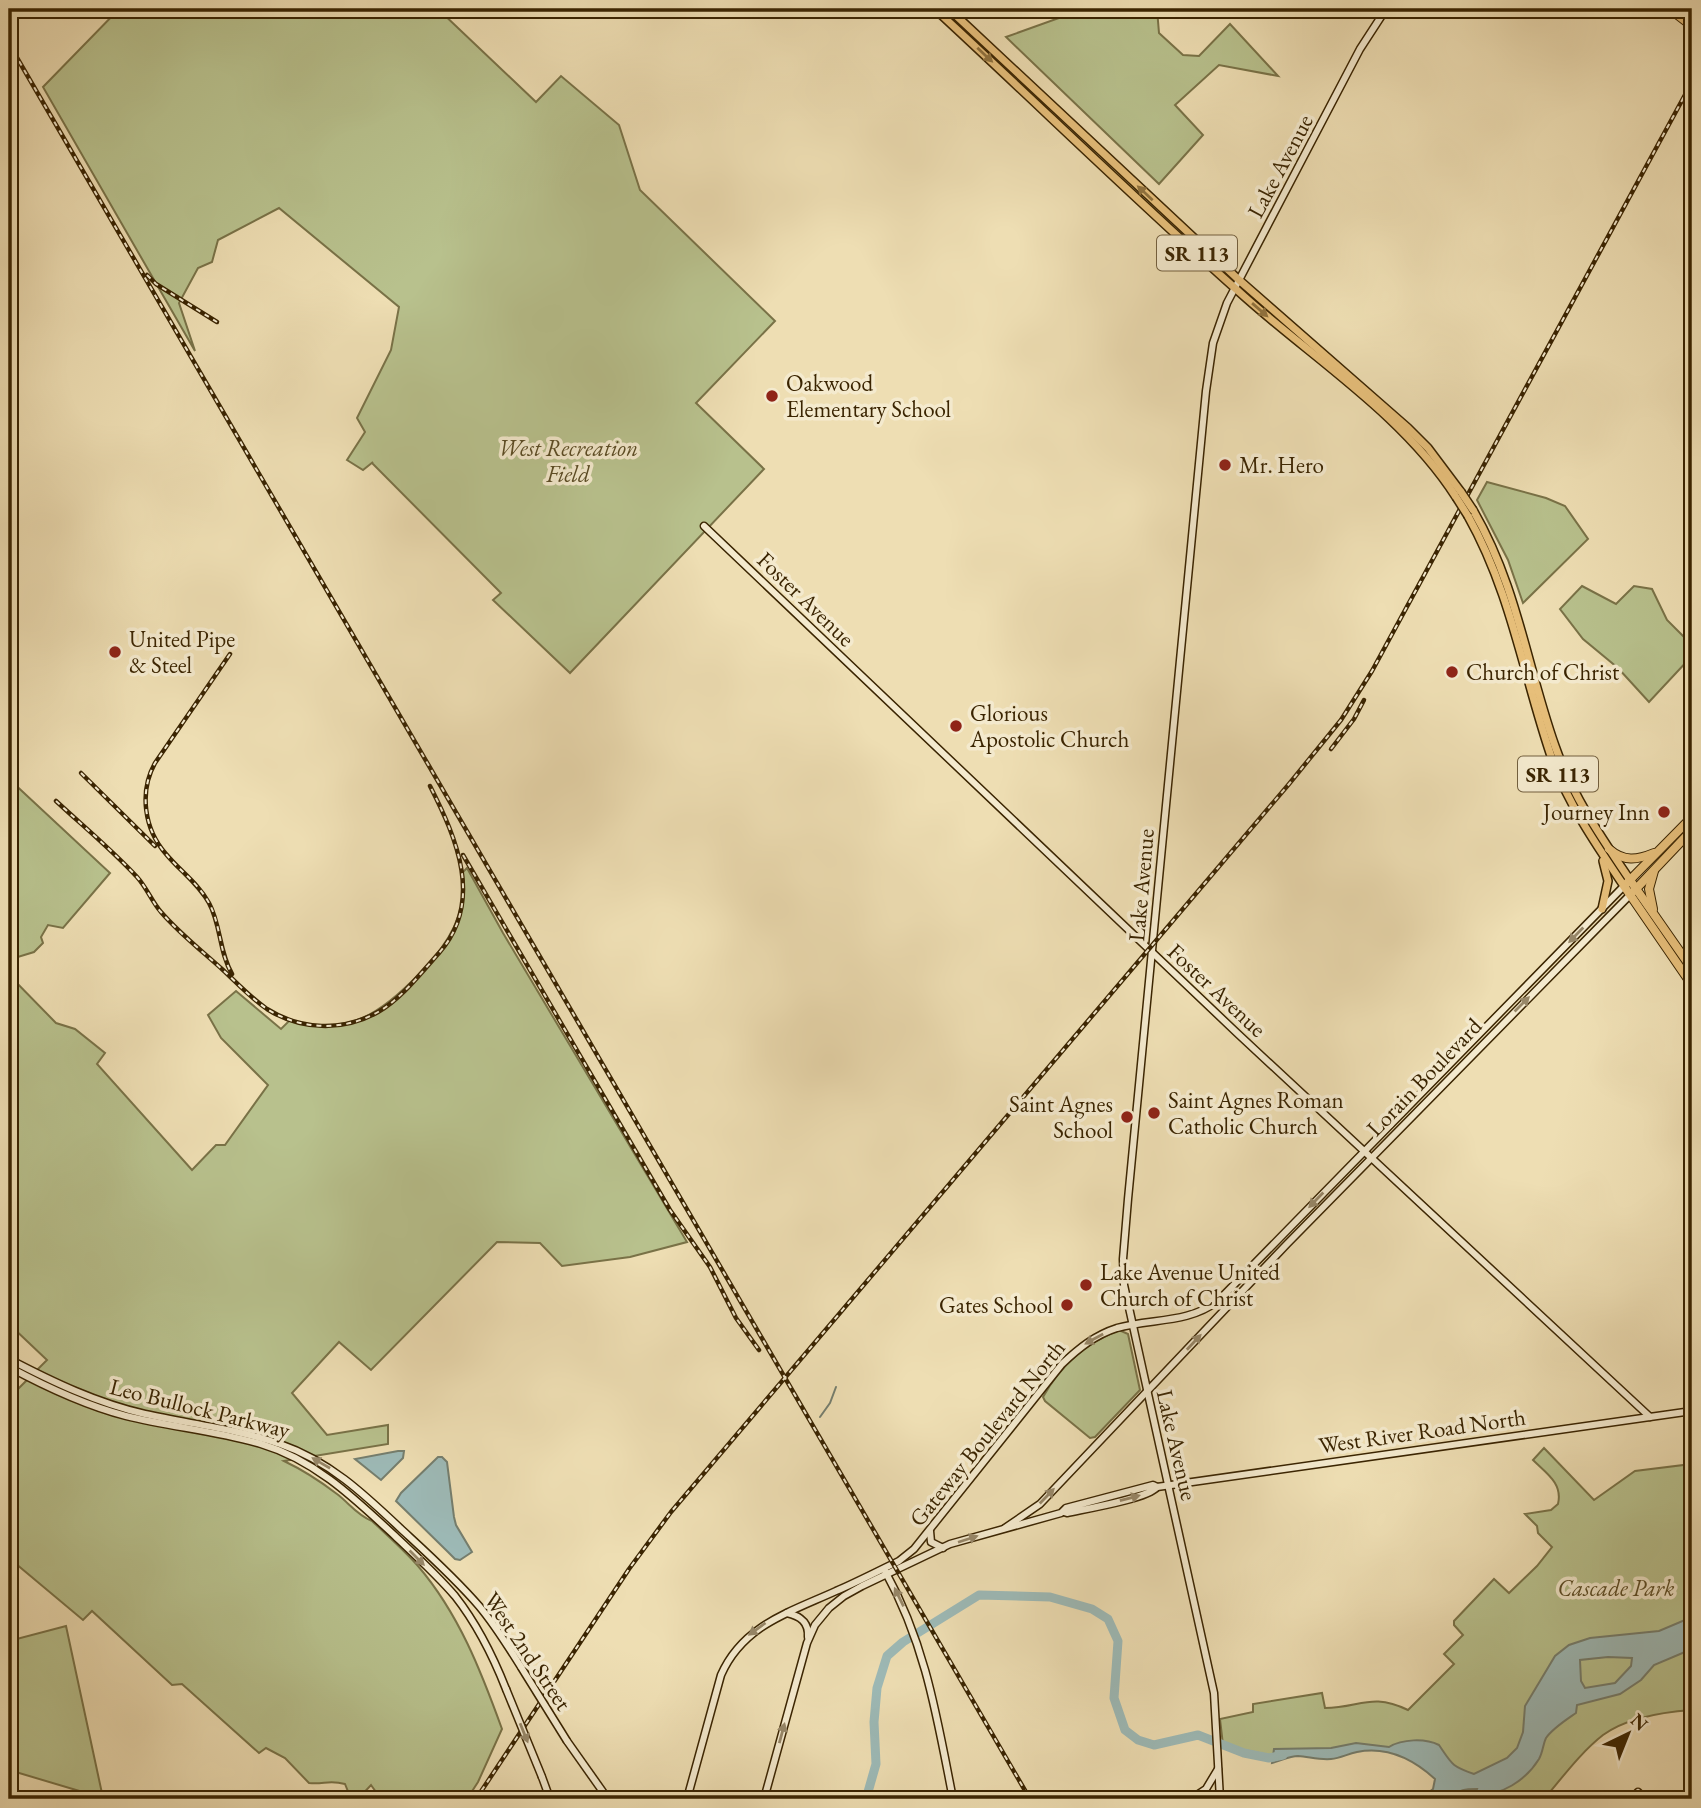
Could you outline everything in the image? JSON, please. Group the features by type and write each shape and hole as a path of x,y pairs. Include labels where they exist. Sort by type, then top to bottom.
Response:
{"highway":[{"path":"1670,9 1692,26"},
{"name":"Lorain Boulevard","path":"1627,883 1692,817"},
{"name":"Lorain Boulevard","path":"1633,891 1692,830"},
{"path":"1609,849 1615,855 1631,860 1657,852"},
{"path":"1655,915 1649,889 1659,864"},
{"path":"1627,883 1692,985"},
{"path":"1633,891 1655,915 1692,969"}],"main road":[{"name":"SR 113","path":"936,9 1237,284 1408,428 1428,448 1488,538 1516,606 1524,650 1554,764 1577,814 1597,847 1627,883"},
{"name":"SR 113","path":"949,9 1237,284"},
{"name":"SR 113","path":"1471,513 1507,601 1563,768 1578,800 1627,883"},
{"path":"1597,847 1608,881 1602,909"}],"street":[{"name":"Lake Avenue","path":"1220,1799 1214,1693 1132,1325 1124,1285 1123,1259 1209,360 1220,320 1237,284 1360,50 1386,9"},
{"name":"Foster Avenue","path":"704,526 1152,953 1650,1417"},
{"name":"Lorain Boulevard","path":"1193,1314 1209,1307 1227,1292 1627,883"},
{"name":"Lorain Boulevard","path":"1005,1528 1037,1507 1371,1158 1633,891"},
{"name":"Gateway Boulevard North","path":"687,1799 725,1667 740,1644 753,1632 787,1613 886,1571 907,1555 930,1531 1062,1364 1098,1335 1132,1325 1193,1314"},
{"name":"Leo Bullock Parkway","path":"9,1359 97,1401 143,1414 251,1436 304,1453 336,1471 375,1504"},
{"name":"Leo Bullock Parkway","path":"9,1367 43,1385 97,1407 260,1444 329,1478 368,1511 455,1597 488,1647 550,1799"},
{"name":"West River Road North","path":"764,1799 807,1643 815,1625 831,1606 886,1571 943,1548 1005,1528 1063,1512 1140,1496 1167,1484 1692,1411"},
{"name":"West 2nd Street","path":"375,1504 478,1605 608,1799"},
{"path":"930,1531 931,1542 943,1548"},
{"path":"886,1571 910,1621 921,1652 954,1799"},
{"path":"787,1613 798,1616 807,1625 807,1643"},
{"path":"1191,1799 1210,1784 1219,1767"},
{"path":"1632,1799 1638,1793 1645,1799"}],"green space":[{"name":"West Recreation Field","path":"119,9 438,9 536,102 561,76 619,125 640,190 775,321 696,403 764,469 570,673 493,600 501,593 373,462 363,470 347,460 365,432 357,418 391,350 399,307 279,208 218,240 212,262 198,268 179,303 195,351 43,87"},
{"path":"1062,9 1157,9 1159,33 1183,55 1199,56 1230,24 1278,76 1219,65 1175,105 1203,135 1159,184 1006,37 1059,18"},
{"path":"1487,482 1565,506 1588,539 1523,603 1508,560 1477,500"},
{"path":"1582,586 1616,604 1634,586 1652,589 1667,620 1692,645 1692,659 1690,658 1649,702 1618,668 1583,639 1560,609"},
{"path":"9,779 110,873 63,928 48,925 41,937 43,943 34,952 11,959 9,964"},
{"path":"467,868 687,1242 630,1257 562,1266 540,1243 497,1242 371,1370 339,1342 292,1393 327,1435 388,1425 388,1444 284,1461 318,1480 372,1521 433,1584 457,1623 477,1665 502,1729 478,1782 467,1799 381,1799 371,1785 358,1799 351,1799 345,1784 309,1783 285,1758 266,1748 259,1753 182,1684 172,1685 92,1611 83,1620 9,1558 9,1398 47,1360 9,1324 9,975 56,1023 75,1029 105,1053 97,1064 192,1170 216,1145 225,1145 268,1085 221,1038 208,1015 236,991 281,1029 290,1020 330,1025 363,1018 378,1010 407,987 448,939 459,914 463,872"},
{"path":"1119,1330 1128,1334 1140,1390 1095,1437 1090,1438 1043,1397 1057,1375 1075,1357"},
{"name":"Cascade Park","path":"1544,1448 1594,1500 1635,1471 1692,1464 1692,1710 1646,1716 1603,1735 1587,1749 1544,1799 1439,1799 1451,1780 1411,1750 1355,1748 1269,1758 1223,1745 1220,1719 1253,1712 1253,1704 1322,1693 1325,1708 1375,1701 1408,1710 1454,1664 1444,1654 1463,1635 1454,1625 1454,1621 1494,1579 1509,1593 1552,1547 1525,1514 1551,1510 1558,1504 1556,1484 1533,1460"},
{"path":"66,1626 103,1798 9,1770 9,1641"}],"water":[{"path":"404,1451 403,1458 381,1480 355,1459"},
{"path":"438,1457 447,1462 456,1525 472,1552 460,1560 455,1559 396,1501"},
{"path":"1692,1617 1692,1649 1654,1665 1641,1680 1620,1694 1577,1705 1576,1713 1546,1738 1534,1767 1512,1786 1503,1790 1475,1794 1477,1789 1466,1790 1457,1793 1453,1799 1420,1799 1433,1789 1435,1779 1409,1760 1379,1751 1357,1752 1331,1759 1295,1756 1272,1763 1274,1749 1331,1748 1356,1743 1389,1747 1400,1742 1420,1740 1439,1745 1453,1764 1474,1774 1507,1758 1517,1748 1523,1732 1525,1706 1555,1656 1569,1645 1590,1638 1659,1631","holes":["1632,1658 1631,1666 1615,1683 1585,1688 1581,1681 1580,1660"]}],"waterway":[{"path":"820,1417 830,1403 836,1387"},
{"path":"866,1799 876,1764 874,1722 877,1688 887,1656 903,1642 979,1595 1050,1597 1092,1609 1108,1619 1118,1641 1114,1698 1125,1730 1138,1740 1154,1745 1198,1735 1244,1753 1269,1758 1283,1755"}],"railway":[{"path":"9,44 1030,1799"},
{"path":"476,1799 629,1569 671,1512 1341,720 1372,671 1692,82"},
{"path":"147,275 156,284 217,322"},
{"path":"230,654 155,763 147,786 146,810 159,844 200,889 209,903 232,974"},
{"path":"1331,749 1354,719 1364,700"},
{"path":"81,773 155,846"},
{"path":"56,801 137,877 175,927 261,1005 293,1021 322,1026 351,1023 378,1012 395,1000 439,953 453,933 460,913 462,870 449,827 430,786"},
{"path":"463,855 670,1210 710,1267 736,1318 759,1350"}],"place":[{"name":"Oakwood Elementary School","path":"772,396"},
{"name":"Mr. Hero","path":"1225,465"},
{"name":"United Pipe & Steel","path":"115,652"},
{"name":"Church of Christ","path":"1452,672"},
{"name":"Glorious Apostolic Church","path":"956,726"},
{"name":"Journey Inn","path":"1664,812"},
{"name":"Saint Agnes Roman Catholic Church","path":"1154,1113"},
{"name":"Saint Agnes School","path":"1127,1117"},
{"name":"Lake Avenue United Church of Christ","path":"1086,1285"},
{"name":"Gates School","path":"1067,1305"}]}
